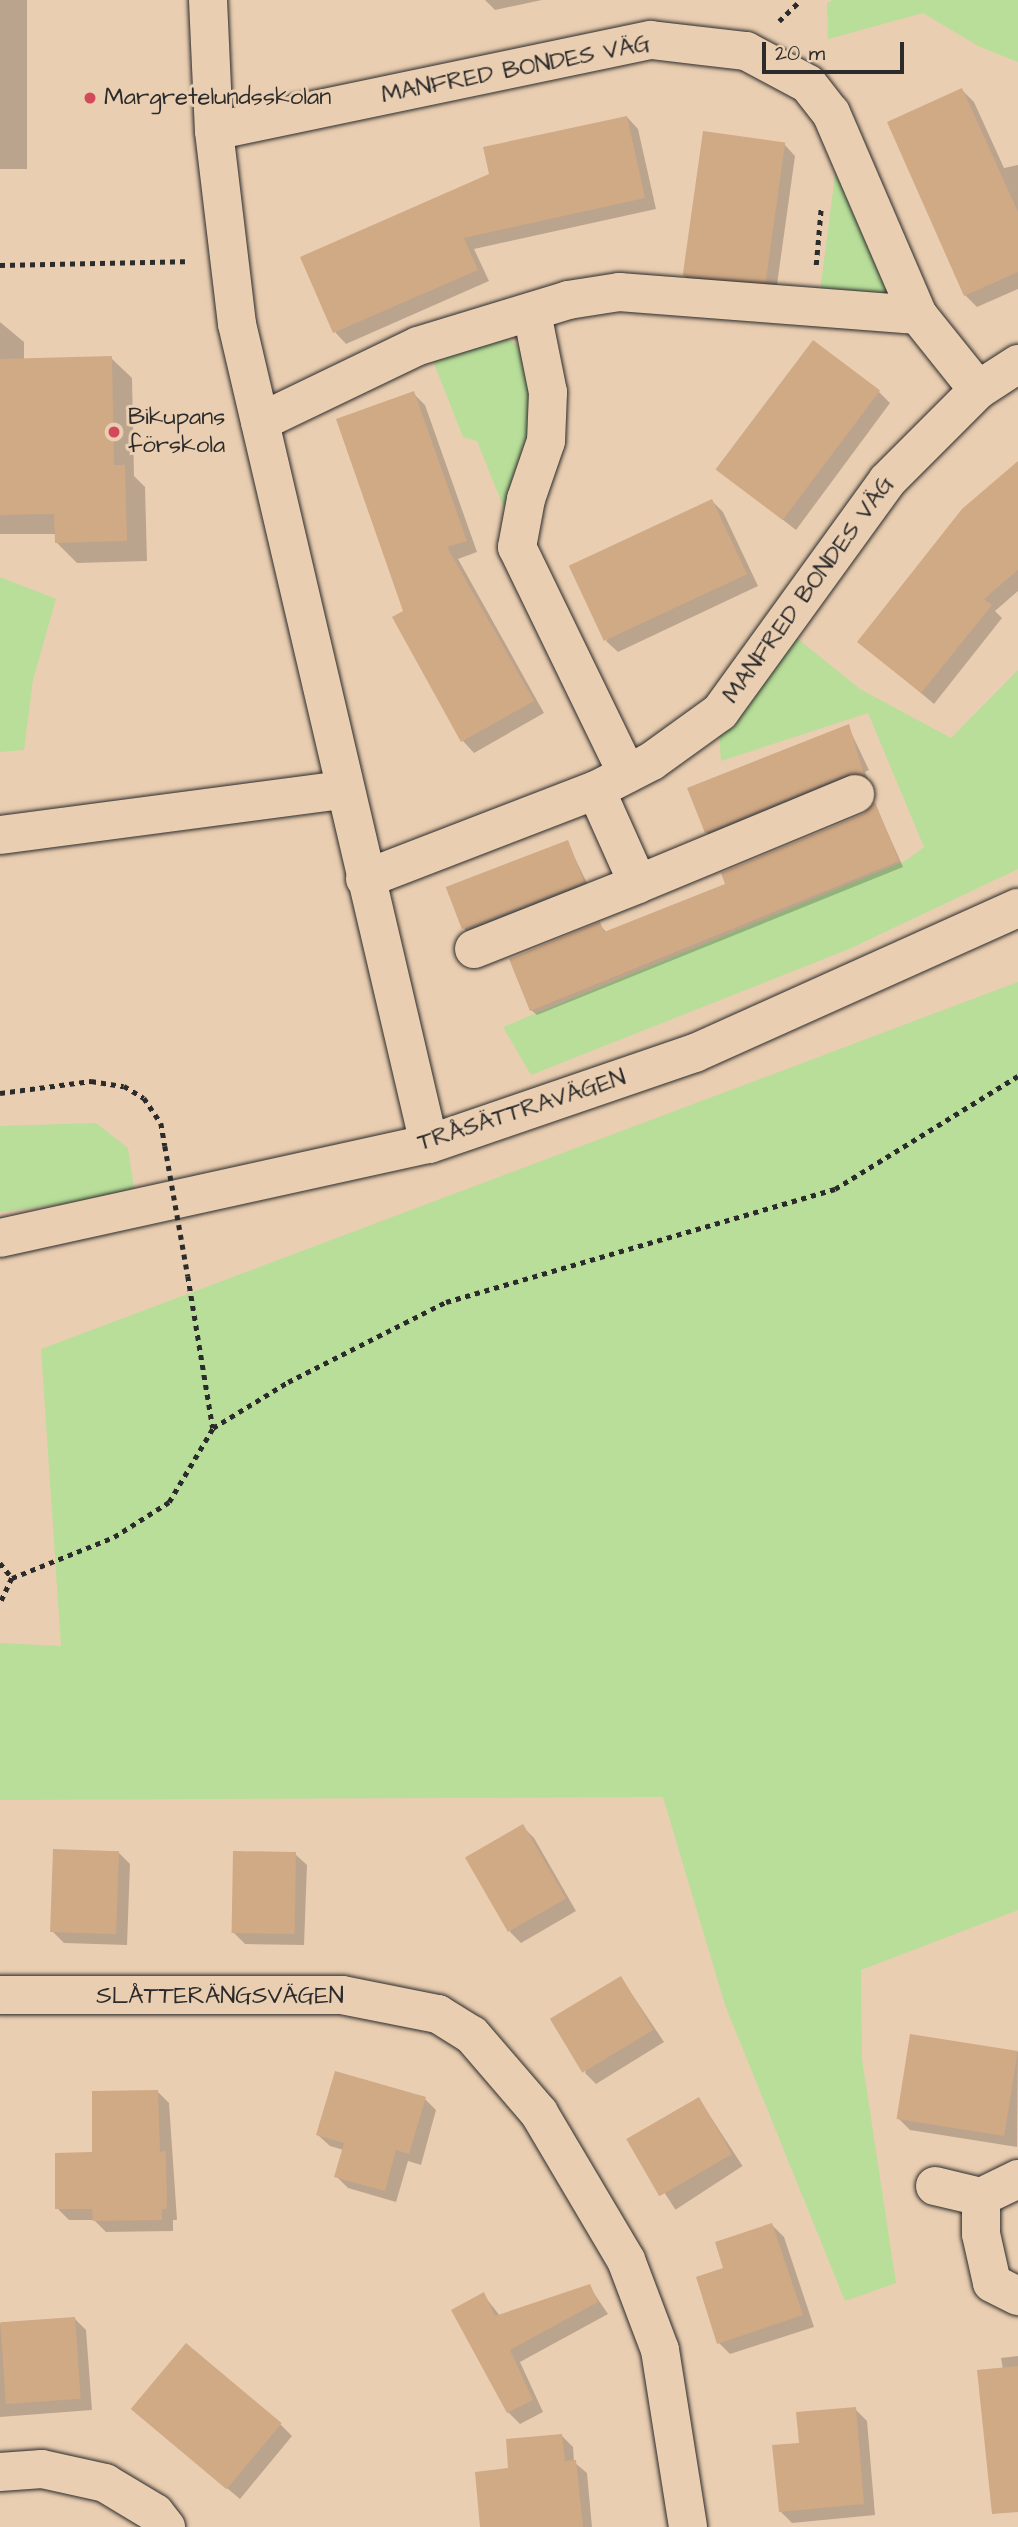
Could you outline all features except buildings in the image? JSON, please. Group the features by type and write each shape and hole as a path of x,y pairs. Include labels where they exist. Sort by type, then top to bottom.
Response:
{"street":[{"path":"208,0 214,131 226,255 260,422 344,790 429,1144"},
{"name":"MANFRED BONDES VÄG","path":"214,131 651,40 746,51 808,84 831,113 918,315 978,390"},
{"path":"260,422 418,346 568,300 619,292 918,315"},
{"path":"532,313 548,392 546,441 526,499 517,547 611,782 638,884"},
{"name":"MANFRED BONDES VÄG","path":"365,879 611,782 674,746 720,712 887,481 978,390 1018,364"},
{"path":"0,835 344,790"},
{"path":"474,949 855,794"},
{"name":"TRÅSÄTTRAVÄGEN","path":"0,1238 429,1144 695,1053 1018,908"},
{"name":"SLÅTTERÄNGSVÄGEN","path":"0,1995 341,1995 438,2014 472,2035 539,2113 626,2260 660,2350 688,2527"},
{"path":"935,2186 981,2197 1018,2179"},
{"path":"981,2197 981,2234 992,2283 1018,2296"},
{"path":"0,2472 42,2469 105,2483 155,2513 166,2527"}],"path":[{"path":"0,265 200,261"},
{"path":"0,1604 12,1578 114,1537 169,1502 213,1428 288,1382 446,1302 835,1189 1018,1076"},
{"path":"0,1093 91,1081 124,1086 144,1098 161,1123 213,1428"},
{"path":"0,1563 12,1578"}],"green space":[{"path":"833,0 1018,0 1018,62 980,47 923,13 828,39 827,3"},
{"path":"836,167 891,290 884,299 820,292"},
{"path":"501,335 516,344 526,362 535,442 508,518 477,441 463,437 431,356"},
{"path":"0,577 56,599 33,680 24,750 0,752"},
{"path":"793,635 860,689 951,738 1018,670 1018,869 849,949 531,1075 503,1027 905,861 924,847 868,713 721,761 719,732"},
{"path":"1018,982 1018,1910 861,1970 862,2059 896,2283 845,2301 725,2005 663,1797 0,1800 0,1643 61,1646 41,1349"},
{"path":"96,1123 128,1148 135,1195 0,1212 0,1126"}],"place":[{"name":"Margretelundsskolan","path":"90,98"},
{"name":"Bikupans förskola","path":"114,432"}]}
